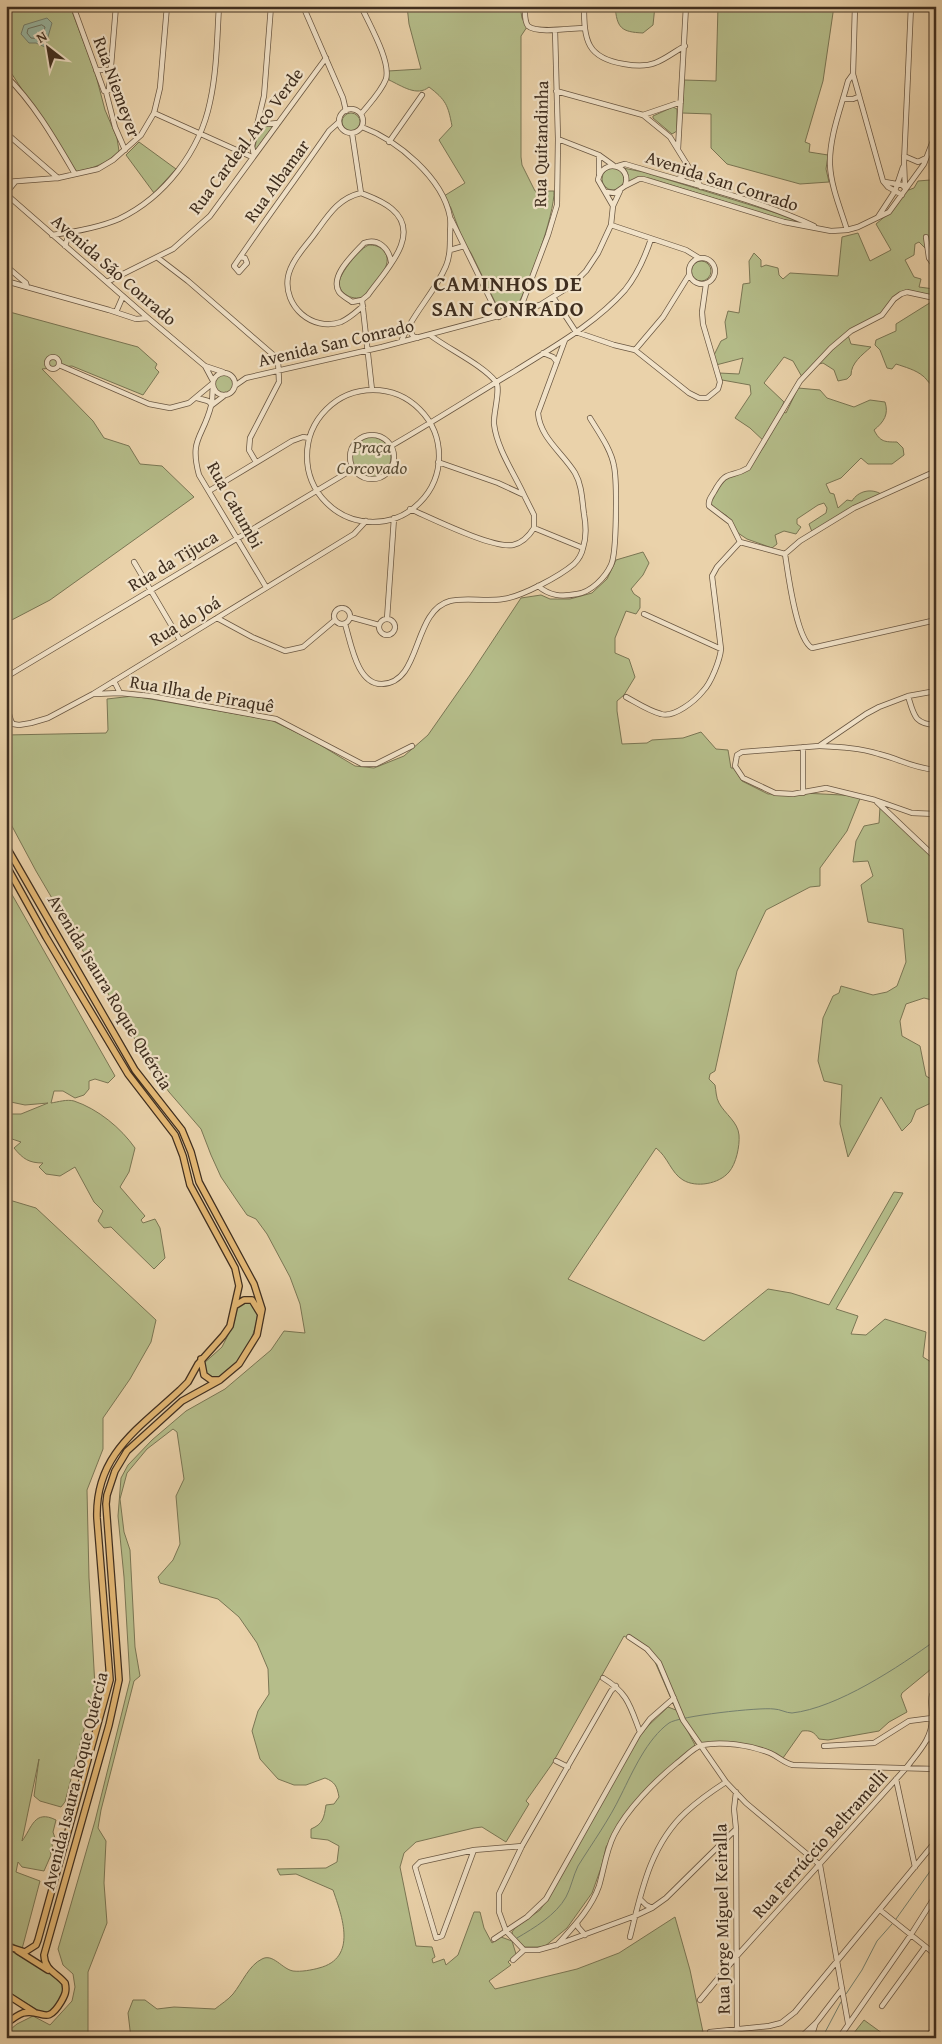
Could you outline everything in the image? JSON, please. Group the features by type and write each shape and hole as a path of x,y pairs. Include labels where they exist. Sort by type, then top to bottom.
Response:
{"main road":[{"name":"Avenida Isaura Roque Quércia","path":"6,846 135,1070 182,1130 191,1152 199,1182 254,1284 260,1300 262,1317 257,1335 247,1354 239,1364 220,1380 182,1400 127,1452 115,1471 107,1494 107,1534 119,1680 88,1802 46,1946 45,1962 50,1971"},
{"name":"Avenida Isaura Roque Quércia","path":"6,865 46,937 128,1074 175,1135 180,1145 190,1185 235,1268 239,1286 230,1326 223,1336 201,1359 188,1382 124,1442 112,1459 101,1481 97,1504 97,1518 110,1680 38,1940 31,1949 25,1952 18,1951"},
{"path":"235,1306 244,1300 252,1300 256,1303 262,1317"},
{"path":"201,1359 202,1372 206,1378 220,1380"},
{"path":"6,1946 18,1951 56,1974 65,1983 65,1995 52,2014 44,2016 6,1994"},
{"path":"6,2024 25,2012 36,2013"}],"street":[{"name":"Rua Niemeyer","path":"73,6 104,91 106,92 115,127 125,150"},
{"path":"106,92 109,90 116,6"},
{"path":"6,182 58,178 98,170 113,160 141,135 154,114 160,88 167,6"},
{"path":"52,235 71,232 119,218 160,191 180,167 200,133 210,102 219,6"},
{"path":"154,114 253,156 252,146 261,114 271,6"},
{"path":"303,6 343,98 346,110"},
{"path":"361,6 385,61 387,74 380,89 361,114"},
{"path":"525,6 525,20 534,29 584,28"},
{"path":"584,6 584,28 594,53 602,59 636,66 649,65 685,46"},
{"path":"678,149 686,6"},
{"path":"855,6 853,74 858,97 884,181 902,196 905,188 927,157 936,132"},
{"path":"905,188 904,156 911,6"},
{"name":"Rua Quitandinha","path":"519,312 548,235 557,205 558,139 555,30"},
{"name":"Rua Cardeal Arco Verde","path":"107,282 158,258 188,237 210,216 326,58"},
{"path":"96,70 110,70"},
{"path":"847,230 830,164 832,141 848,81 853,74"},
{"path":"6,76 18,87 57,144 74,174"},
{"path":"556,91 642,115 670,137 701,187"},
{"path":"389,142 422,94"},
{"path":"844,99 853,100 858,97"},
{"path":"642,115 681,102"},
{"path":"346,110 356,110 361,114 362,127 358,132 345,132 339,122 341,115 346,110"},
{"path":"261,114 268,124 278,123"},
{"name":"Rua Albamar","path":"240,257 329,132 339,122"},
{"path":"362,127 389,142 430,175 445,201 460,239 499,317"},
{"path":"6,133 58,178"},
{"path":"352,133 361,192"},
{"path":"558,139 599,156 622,169 626,177 625,186 615,193 606,192"},
{"path":"599,156 600,185 613,206"},
{"path":"904,156 918,162"},
{"path":"918,162 927,157"},
{"path":"918,162 920,169"},
{"name":"Avenida San Conrado","path":"616,166 626,164 701,187 784,213 818,228"},
{"path":"674,179 685,176 687,164"},
{"path":"897,184 904,164"},
{"path":"599,175 605,168 616,166"},
{"name":"Avenida San Conrado","path":"625,186 639,179 644,179 784,222 831,231 858,228 889,212 902,196"},
{"path":"884,181 902,185 905,188"},
{"path":"6,194 15,182"},
{"name":"Avenida San Conrado","path":"878,217 895,191 897,184"},
{"name":"Avenida San Conrado","path":"233,376 246,378 279,371 418,338 540,305 572,285 586,271 598,253 611,225 613,206 620,191"},
{"path":"361,192 390,207 401,221 403,241 391,263 368,295 362,300 352,302 339,291 338,277 364,243 375,242 386,248 390,254 391,263"},
{"path":"361,192 345,199 333,208 290,269 288,286 292,302 298,312 306,318 322,324 340,322 352,316 362,306"},
{"name":"Avenida São Conrado","path":"6,194 205,366 223,372"},
{"path":"401,342 408,326 441,275 450,250 450,217"},
{"path":"611,225 686,250 699,258 708,260 714,266 713,279 706,284 697,284 689,275"},
{"path":"65,246 71,232"},
{"path":"926,237 929,258 936,268"},
{"path":"450,242 460,239"},
{"path":"391,446 430,424 576,332 624,290 641,265 651,239"},
{"path":"450,250 464,246"},
{"path":"158,258 188,281 278,359 279,382 250,438 249,450 256,462"},
{"path":"635,350 663,317 689,275 689,266 699,258"},
{"path":"6,266 26,283 28,287"},
{"path":"6,281 136,319 148,318"},
{"path":"553,297 576,332 635,350 689,393 699,398 707,398 712,396 718,389 720,382 703,324 702,312 706,284"},
{"path":"785,554 740,542 730,522 709,506 709,502 720,480 729,474 748,468 800,381 846,335 882,315 894,299 901,294 907,292 930,297 936,295"},
{"path":"116,312 123,296"},
{"path":"362,300 372,390"},
{"path":"408,326 413,336 418,338"},
{"path":"410,509 484,540 504,545 521,542 534,528 534,515 497,435 494,424 498,391 496,382 478,367 430,334"},
{"path":"345,624 362,674 366,679 377,684 395,682 404,673 430,616 440,605 461,600 504,599 516,596 538,586 573,564 583,548 586,530 578,479 544,434 539,423 538,413 565,340"},
{"path":"543,353 553,357 556,362"},
{"path":"59,365 160,407 180,406 196,398 213,384 216,375 223,372 233,376 236,385 232,392 225,395 219,394 213,384"},
{"name":"Avenida São Conrado","path":"205,366 213,384"},
{"name":"Avenida San Conrado","path":"236,385 246,378"},
{"name":"Rua Catumbi","path":"213,384 212,405 195,445 199,475 266,588"},
{"path":"372,390 387,392 405,399 420,410 430,424 437,440 438,462 435,476 423,498 410,509 394,518 374,522 345,516 333,509 317,491 308,470 307,458 309,438 317,421 331,406 343,397 372,390"},
{"name":"Rua Catumbi","path":"212,405 225,395"},
{"path":"196,398 208,401 212,405"},
{"path":"538,586 555,596 581,594 598,582 612,565 615,544 616,477 610,453 590,418"},
{"path":"366,436 380,437 391,446 393,460 391,467 381,477 366,478 353,469 350,457 351,450 360,438 366,436"},
{"path":"209,491 292,441 303,437 309,438"},
{"path":"438,462 524,495"},
{"name":"Rua da Tijuca","path":"6,677 353,469"},
{"path":"785,554 800,541 854,508 936,471"},
{"path":"510,489 517,480"},
{"path":"387,620 394,518"},
{"name":"Rua do Joá","path":"6,703 11,721 18,725 48,718 93,694 354,534 366,521"},
{"path":"534,528 583,548"},
{"path":"626,697 661,714 671,714 680,711 704,691 720,658 721,649 712,576 717,567 740,542"},
{"path":"785,554 795,610 804,641 812,648 936,620"},
{"path":"134,562 180,640"},
{"path":"217,618 252,637 284,651 303,647 335,620 335,613 342,608 349,612 350,617"},
{"path":"644,614 721,649"},
{"path":"345,624 350,617"},
{"path":"350,617 379,625"},
{"path":"335,620 338,623 345,624"},
{"path":"387,620 392,621 395,626 393,633 383,634 379,630 379,625 387,620"},
{"path":"114,681 120,693"},
{"path":"819,746 866,714 908,696 936,691"},
{"name":"Rua Ilha de Piraquê","path":"93,694 120,693 151,696 276,720 362,764 376,764 412,746"},
{"path":"908,696 913,714 917,720 925,724 936,725"},
{"path":"936,770 914,767 882,754 862,749 819,746 742,752 737,755 735,766 743,778 775,792 803,793 826,788 875,800 912,813 936,814"},
{"path":"803,747 803,793"},
{"path":"875,800 934,854 936,858"},
{"path":"895,819 896,814 901,809"},
{"path":"629,1637 647,1648 659,1663 683,1720 726,1782 746,1803 820,1865 848,2023"},
{"path":"603,1678 616,1686 626,1696 640,1732"},
{"path":"524,1950 506,1931 499,1912 499,1894 522,1846 611,1691 616,1686"},
{"name":"Rua Ferrúccio Beltramelli","path":"700,2000 736,1956 907,1767 928,1739 934,1693"},
{"path":"494,1939 528,1917 546,1899 640,1732 650,1719 674,1698"},
{"path":"824,1746 874,1742 909,1721 932,1718"},
{"path":"928,1739 936,1740"},
{"path":"556,1945 577,1923 598,1888 608,1848 615,1832 649,1789 669,1769 700,1745 726,1744 750,1747 770,1753 785,1763 793,1765 936,1769"},
{"path":"556,1761 568,1767"},
{"path":"896,1779 915,1867"},
{"path":"630,1938 649,1869 656,1852 685,1813 726,1782"},
{"name":"Rua Jorge Miguel Keiralla","path":"736,1792 734,1808 736,1829 737,2030"},
{"name":"Rua Jorge Miguel Keiralla","path":"734,1808 746,1803"},
{"path":"513,1960 524,1950 538,1950 556,1945 652,1908 666,1898 736,1829"},
{"path":"724,1841 736,1845"},
{"path":"710,2032 769,2026 781,2023 795,2012 936,1841"},
{"path":"474,1850 442,1936 439,1938 434,1936 415,1867 420,1862 474,1850 522,1846"},
{"path":"508,1847 518,1854"},
{"path":"839,2038 936,1895"},
{"path":"640,1899 652,1908"},
{"path":"880,1910 936,1955"},
{"path":"577,1923 585,1935"},
{"path":"882,2006 925,1947"},
{"path":"800,2038 816,2023 842,1988"},
{"path":"811,2038 816,2023"},
{"path":"925,2038 936,2028"}],"green space":[{"path":"6,6 70,6 95,72 105,110 117,138 119,151 109,159 94,167 76,172 6,65"},
{"path":"407,6 520,6 522,18 527,27 521,36 522,165 535,191 554,191 550,217 539,253 519,303 513,312 508,313 497,306 471,253 464,243 451,208 444,196 465,183 439,140 452,126 445,104 429,87 424,90 414,91 389,80 388,71 421,69 409,24"},
{"path":"615,6 655,6 653,25 643,33 625,30 619,24"},
{"path":"718,6 834,6 823,81 805,142 810,144 809,152 828,155 826,169 829,182 800,184 727,164 711,148 711,114 682,113 684,80 716,81"},
{"path":"673,107 677,109 677,131 672,134 653,116"},
{"path":"351,113 357,116 360,122 357,128 351,131 345,128 342,122 345,116"},
{"path":"262,119 265,124 274,125 255,151 254,150"},
{"path":"139,142 176,169 154,193 126,155"},
{"path":"613,168 621,171 624,179 621,187 613,190 605,187 602,179 605,171"},
{"path":"623,168 643,172 783,215 803,223 803,226 649,178 637,178 627,184"},
{"path":"930,180 933,186 936,184 936,240 926,249 919,242 915,244 914,255 905,260 914,277 921,279 919,287 934,289 933,294 907,290 881,315 848,335 851,344 871,347 855,363 851,375 847,379 838,381 834,370 823,363 811,366 802,377 793,361 784,357 764,383 784,402 780,411 786,413 798,388 820,390 827,398 854,407 870,400 885,402 885,418 874,430 883,441 897,442 903,448 904,455 892,464 868,464 861,458 841,478 826,484 830,493 834,494 838,508 847,500 852,501 865,491 881,494 812,532 809,524 826,513 827,508 824,503 797,519 797,524 801,527 796,534 784,531 775,535 777,544 772,548 747,539 738,533 727,516 714,508 710,502 723,479 749,469 766,443 750,428 735,418 751,394 750,385 722,380 719,373 739,374 743,358 716,365 714,355 721,341 727,338 725,322 728,311 739,313 743,284 750,283 749,261 754,253 761,260 761,267 766,265 778,268 779,275 783,279 790,273 838,276 842,237 858,233 870,261 891,250 876,224 889,213 903,192 914,188 918,181"},
{"path":"369,245 383,250 387,256 385,268 382,275 363,297 350,297 340,288 340,279 352,260 361,250"},
{"path":"697,261 705,261 711,267 711,275 705,281 697,281 691,275 691,267"},
{"path":"936,299 936,387 920,374 910,369 896,364 892,369 887,368 880,350 875,345 876,340 896,331 896,324"},
{"path":"6,311 138,347 157,364 155,368 159,372 143,395 72,366 42,369 93,421 104,438 129,446 140,464 162,466 194,497 50,600 6,623"},
{"path":"224,375 230,378 233,384 230,390 224,393 218,390 215,384 218,378"},
{"name":"Praça Corcovado","path":"367,437 375,437 382,440 388,446 391,457 388,468 382,474 375,477 367,477 360,474 354,468 351,461 351,453 354,446 360,440"},
{"path":"643,552 649,563 643,575 631,589 640,598 640,608 636,614 626,611 615,638 615,653 629,659 635,677 624,695 617,701 622,744 683,738 701,732 716,749 728,750 731,768 734,768 742,781 768,794 803,793 861,796 847,831 820,868 820,886 810,887 766,910 737,971 715,1071 710,1074 709,1079 715,1085 719,1103 738,1130 738,1149 736,1160 731,1169 725,1176 713,1182 694,1184 679,1177 656,1148 568,1279 704,1341 768,1289 791,1293 829,1305 894,1192 903,1193 836,1309 858,1316 851,1334 866,1335 885,1319 926,1332 923,1357 936,1365 936,1665 902,1693 901,1696 907,1712 889,1722 879,1731 828,1740 819,1739 810,1731 802,1731 783,1758 735,1743 696,1744 678,1713 695,1745 648,1787 619,1825 606,1847 592,1893 567,1928 544,1947 524,1947 513,1937 512,1932 540,1910 546,1901 637,1740 648,1726 668,1707 676,1710 655,1662 643,1648 624,1636 552,1764 526,1801 529,1804 506,1842 482,1827 416,1842 404,1853 400,1867 416,1946 432,1947 435,1957 432,1959 433,1963 444,1959 446,1965 458,1955 474,1912 480,1912 484,1928 492,1943 501,1937 512,1941 516,1954 508,1962 511,1965 489,1981 495,1989 577,1969 619,1953 675,1917 690,1970 703,2032 698,2033 698,2038 131,2038 128,2013 133,2000 145,2000 157,2009 174,2007 215,2009 231,1996 249,1970 262,1959 270,1958 293,1971 319,1968 331,1963 339,1955 343,1946 344,1935 343,1923 333,1890 296,1874 280,1875 277,1869 326,1868 337,1862 339,1846 328,1840 311,1838 311,1829 322,1820 326,1805 334,1804 339,1797 336,1787 325,1778 306,1785 294,1785 278,1779 260,1759 252,1731 258,1711 269,1694 268,1669 257,1643 239,1617 218,1599 160,1583 158,1577 173,1560 180,1544 176,1496 184,1479 177,1432 173,1429 147,1449 127,1473 120,1499 124,1532 130,1550 135,1647 140,1676 134,1681 98,1828 106,1841 104,1883 107,1923 88,1972 88,2038 6,2038 6,2033 17,2024 33,2016 50,2025 72,2001 75,1987 73,1974 63,1965 58,1949 95,1821 130,1680 124,1577 118,1516 121,1478 128,1465 152,1440 186,1411 225,1389 271,1350 284,1331 305,1333 300,1304 290,1277 267,1234 256,1219 247,1215 240,1205 221,1177 201,1129 169,1092 150,1065 36,871 6,815 6,735 106,733 108,730 107,699 133,696 271,720 312,740 355,766 374,768 404,756 428,735 521,598 541,595 550,599 570,599 592,593 607,579 616,560"},
{"path":"880,807 936,860 936,1001 924,998 906,1004 900,1021 902,1036 920,1046 926,1076 936,1082 936,1093 931,1103 916,1110 911,1122 902,1131 881,1097 848,1157 840,1124 842,1085 824,1081 818,1061 823,1018 833,996 839,993 841,986 873,995 887,992 897,986 906,962 903,929 868,922 861,885 873,876 868,861 853,862 856,841 864,826 879,823"},
{"path":"6,884 115,1076 108,1083 95,1079 89,1081 89,1089 84,1095 75,1098 63,1091 54,1091 51,1103 71,1100 83,1104 116,1126 135,1148 129,1172 120,1187 145,1216 141,1220 143,1223 155,1219 160,1228 165,1258 154,1269 111,1227 104,1228 98,1221 103,1211 94,1202 75,1167 60,1176 46,1174 39,1167 43,1163 27,1160 14,1148 21,1142 6,1137 6,1114 21,1114 48,1103 25,1105 6,1101"},
{"path":"6,1199 36,1208 156,1320 151,1342 130,1379 103,1418 103,1449 87,1490 89,1578 95,1687 65,1802 61,1807 40,1801 34,1796 39,1759 22,1841 38,1818 49,1817 56,1820 53,1832 56,1841 52,1844 53,1850 50,1850 51,1855 44,1871 22,1867 18,1862 16,1872 40,1881 22,1949 6,1940"},
{"path":"242,1302 252,1303 257,1313 254,1332 247,1347 237,1363 224,1374 215,1379 204,1376 202,1365 222,1347 234,1323 237,1309"},
{"path":"6,1948 59,1979 62,1992 53,2011 41,2012 6,1991"},
{"path":"864,2020 886,2036 885,2038 850,2038"}],"water":[{"path":"47,18 52,23 45,47 36,43 29,43 21,34 24,25"}],"waterway":[{"path":"517,1938 544,1920 562,1904 578,1866 611,1813 641,1756 647,1746 669,1723 703,1715 737,1711 774,1709 792,1713 810,1710 848,1695 867,1685 936,1640"},
{"path":"896,1919 936,1863"},
{"path":"846,1994 862,1970 877,1941 892,1924"},
{"path":"822,2038 841,2002"}],"district":[{"name":"CAMINHOS DE SAN CONRADO","path":"508,296"}]}
